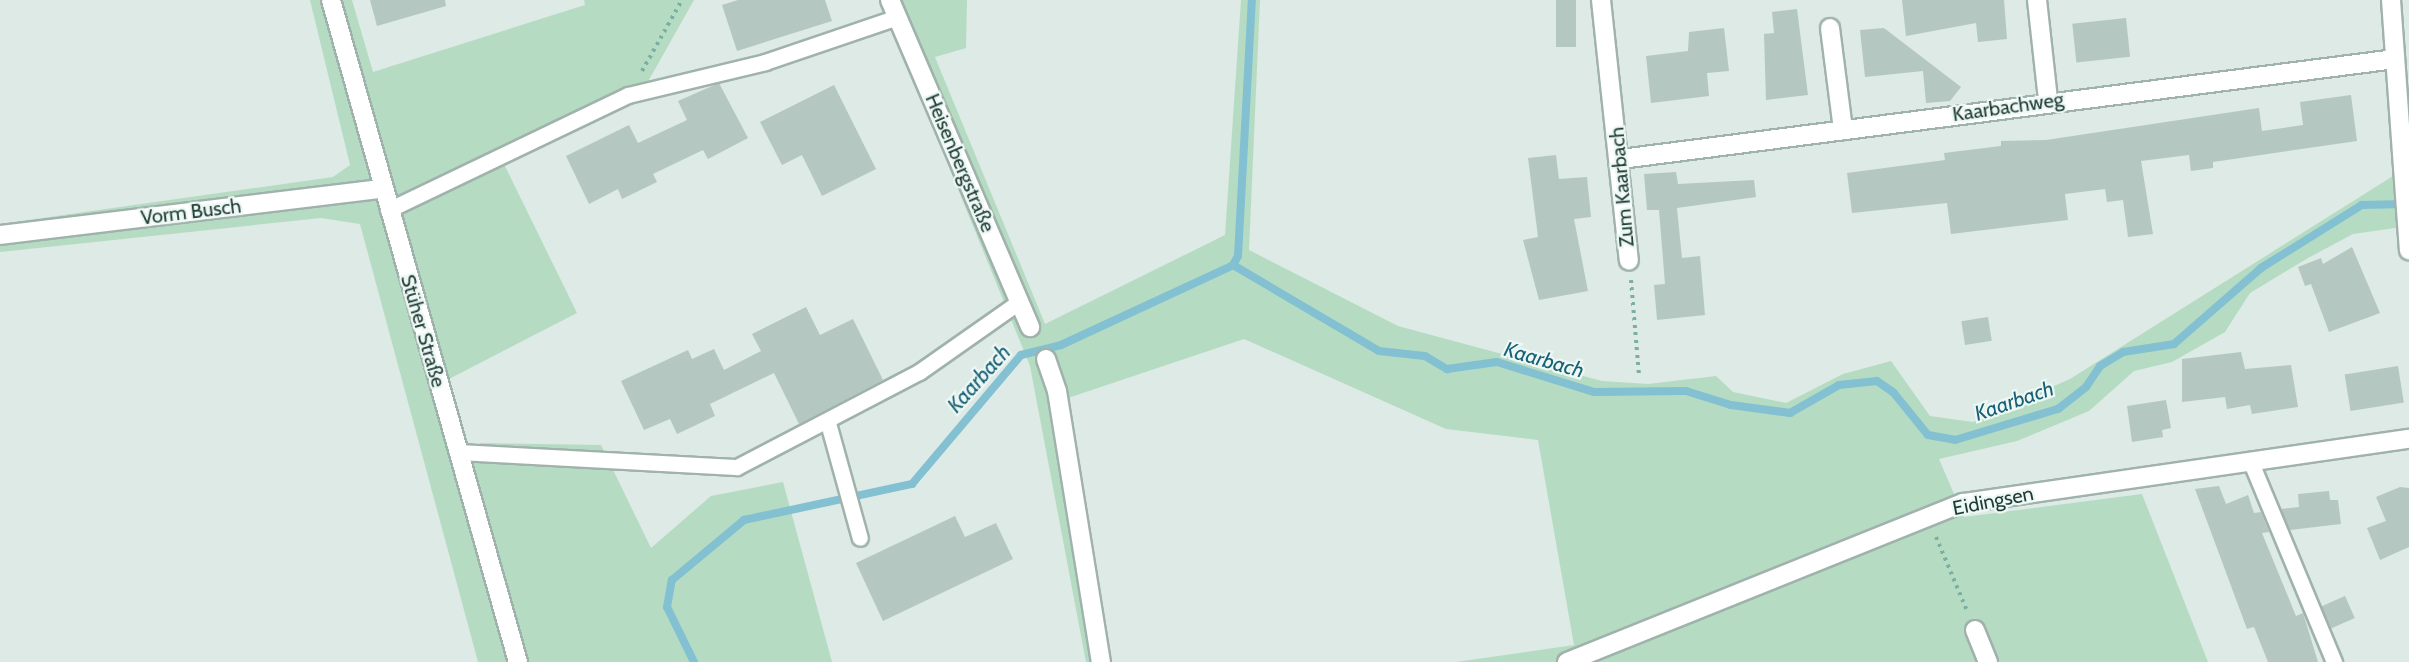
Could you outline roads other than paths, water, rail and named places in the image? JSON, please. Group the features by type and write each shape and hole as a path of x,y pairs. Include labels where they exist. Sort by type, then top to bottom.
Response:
{"street":[{"name":"Stüher Straße","path":"331,0 382,189 518,662"},
{"name":"Heisenbergstraße","path":"890,0 1030,327"},
{"name":"Zum Kaarbach","path":"1601,0 1621,159 1629,260"},
{"path":"2037,0 2048,100"},
{"path":"2391,0 2409,250"},
{"path":"1830,28 1843,130"},
{"name":"Kaarbachweg","path":"1621,159 2048,100 2395,59"},
{"name":"Vorm Busch","path":"0,235 382,189"},
{"path":"1046,359 1057,391 1101,662"},
{"name":"Eidingsen","path":"1567,662 1963,503 2409,439"},
{"path":"1975,630 1988,662"}],"lane":[{"path":"388,210 628,95 765,62 897,17"},
{"path":"457,452 737,467 828,423 919,372 1020,302"},
{"path":"828,423 860,538"},
{"path":"2250,460 2334,662"}],"waterway":[{"path":"1233,265 1238,256 1252,0"},
{"name":"Kaarbach","path":"694,662 667,607 672,580 744,520 912,484 1021,355 1061,345 1233,265 1379,351 1425,356 1447,369 1497,362 1594,392 1686,391 1731,405 1790,413 1839,385 1877,381 1893,392 1928,435 1955,440 2058,409 2086,387 2100,366 2123,352 2174,344 2261,268 2362,205 2405,204"}]}
